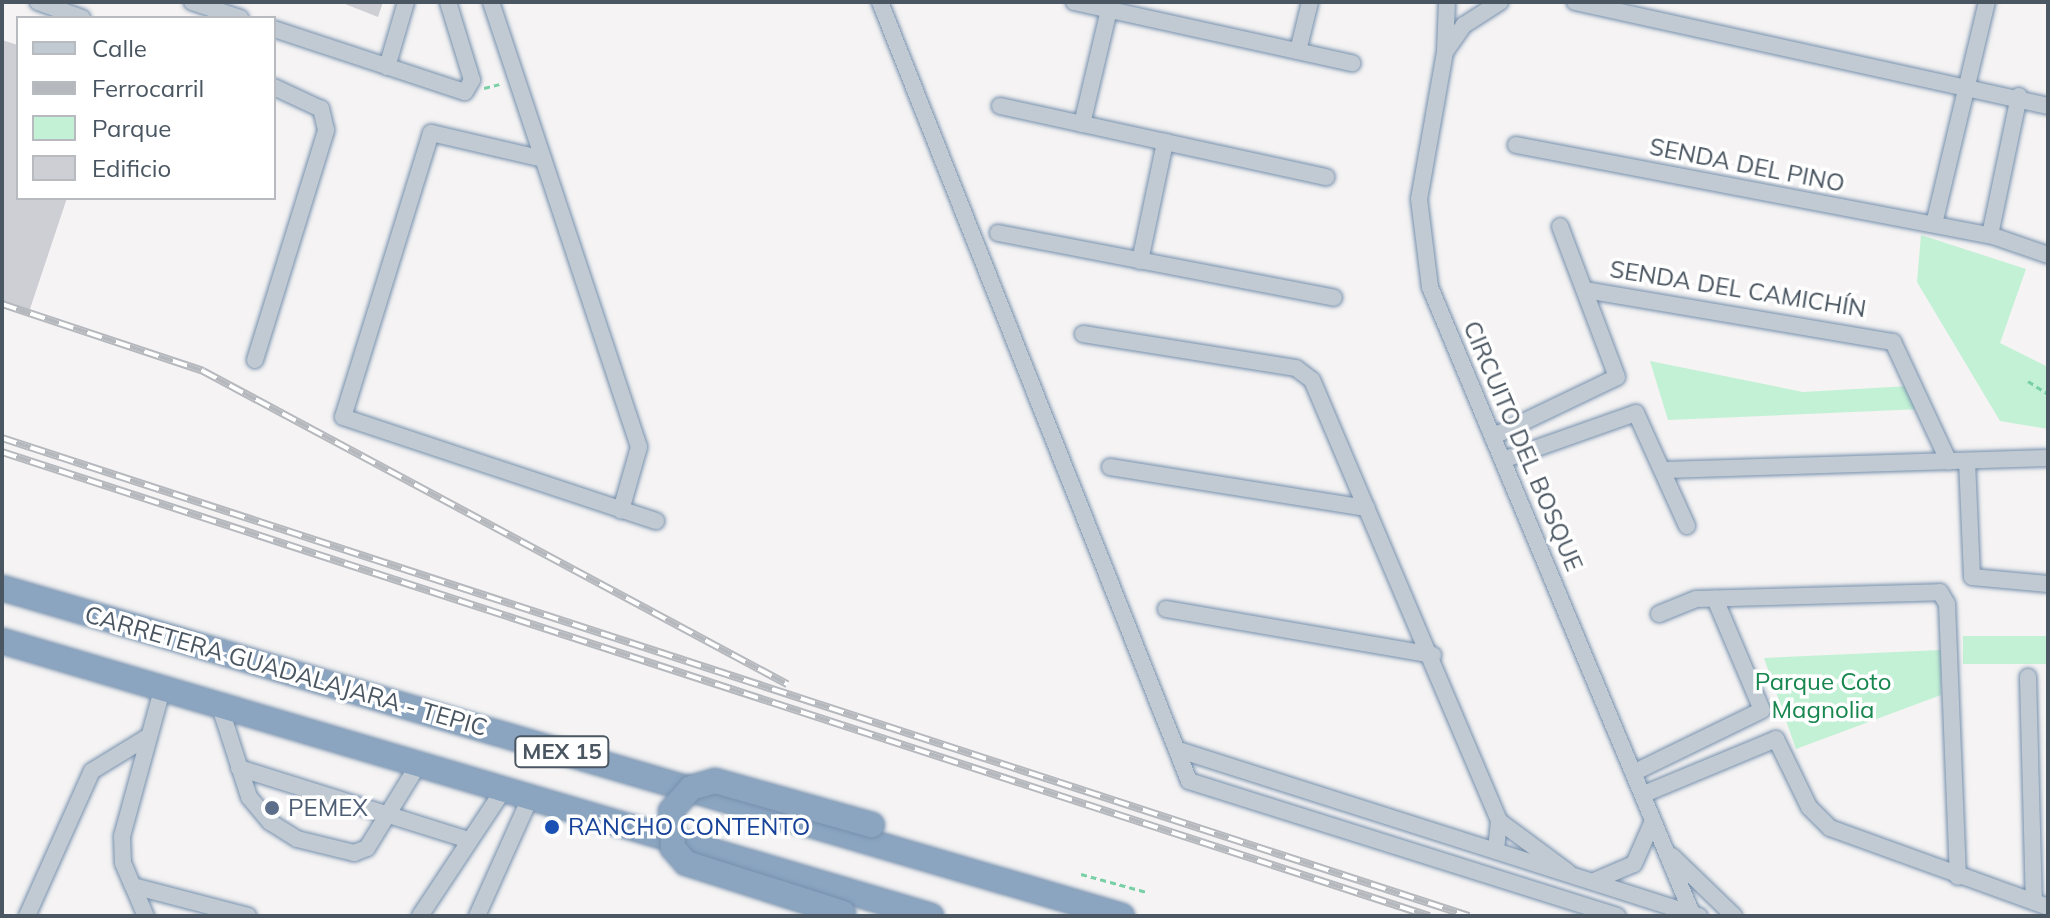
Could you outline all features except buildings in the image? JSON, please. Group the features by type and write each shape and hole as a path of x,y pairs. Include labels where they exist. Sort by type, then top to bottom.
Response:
{"highway":[{"name":"CARRETERA GUADALAJARA - TEPIC","path":"2,588 1122,916"},
{"name":"MEX 15","path":"2,641 931,916"},
{"path":"848,915 686,863 673,848 671,811 691,788 715,781 872,825 1093,893 1140,916"}],"street":[{"path":"38,2 76,16"},
{"path":"192,2 234,16"},
{"path":"387,67 406,2"},
{"path":"276,30 387,67 472,88 448,2"},
{"path":"491,2 639,447 621,510"},
{"path":"880,2 1179,750 1185,775 1198,787 1617,916"},
{"path":"1074,2 1352,63"},
{"path":"1298,51 1310,2"},
{"path":"1445,52 1447,2"},
{"name":"CIRCUITO DEL BOSQUE","path":"1500,2 1464,25 1445,52 1424,157 1422,245 1430,287 1695,915"},
{"path":"1575,2 1965,83 2048,106"},
{"path":"1934,224 1965,83 1987,2"},
{"path":"1082,124 1109,10"},
{"path":"255,360 326,130 321,109 276,88"},
{"path":"1990,235 2019,96"},
{"path":"1000,106 1326,177"},
{"path":"543,159 431,133 343,417 656,521"},
{"path":"1140,261 1165,142"},
{"name":"SENDA DEL PINO","path":"1516,145 1990,235 2048,255"},
{"name":"SENDA DEL CAMICHÍN","path":"1494,436 1617,377 1560,226"},
{"path":"998,233 1334,298"},
{"name":"SENDA DEL CAMICHÍN","path":"1585,290 1893,342 1949,462"},
{"path":"1083,334 1305,372 1433,655 1499,821 1496,851"},
{"path":"1503,460 1626,411 1642,417 1687,526"},
{"path":"1665,470 2048,458"},
{"path":"1967,461 1972,577 2048,584"},
{"path":"1110,467 1367,508"},
{"path":"1659,614 1715,599 1940,592 1947,604 1958,877"},
{"path":"1635,772 1762,710 1715,599"},
{"path":"1166,609 1433,655"},
{"path":"1644,794 1776,739 1809,807 1830,828 1958,877 2041,904 2028,677"},
{"path":"146,916 133,886 122,836 146,738 162,690"},
{"path":"220,707 239,768 270,822 297,839 354,853 367,848 392,815 418,765"},
{"path":"27,916 92,771 146,738"},
{"path":"1179,750 1695,915"},
{"path":"239,768 469,840"},
{"path":"420,916 504,789"},
{"path":"477,916 531,796"},
{"path":"1588,881 1634,864 1654,819"},
{"path":"1499,821 1571,875"},
{"path":"1666,849 1734,916"},
{"path":"133,886 248,916"}],"path":[{"path":"472,88 517,80"},
{"path":"2028,381 2048,394"},
{"path":"1081,874 1147,892"}],"green space":[{"path":"1921,235 2026,269 2000,343 2048,367 2048,429 2000,421 1917,282"},
{"path":"1650,361 1803,392 1909,386 1921,409 1668,420"},
{"path":"1963,636 2048,636 2048,664 1963,664"},
{"name":"Parque Coto Magnolia","path":"1941,650 1941,695 1796,749 1764,658"}],"railway":[{"path":"2,304 203,371 787,684"},
{"path":"2,438 1469,916"},
{"path":"2,452 1429,916"}],"place":[{"name":"PEMEX","path":"272,808"},
{"name":"RANCHO CONTENTO","path":"552,827"}]}
